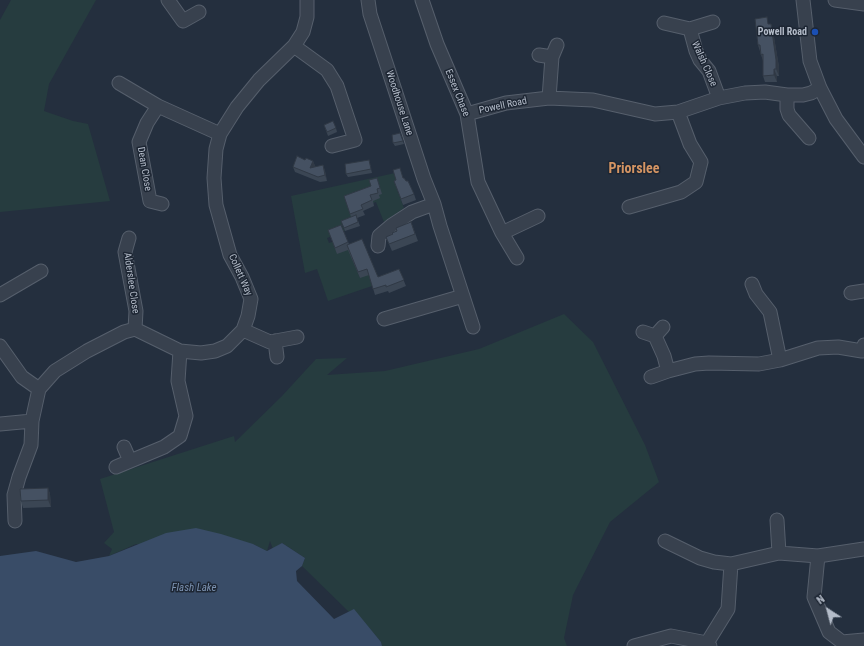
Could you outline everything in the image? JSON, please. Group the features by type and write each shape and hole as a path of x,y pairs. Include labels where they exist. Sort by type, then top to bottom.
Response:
{"street":[{"path":"168,0 183,21 199,12"},
{"name":"Collett Way","path":"136,329 180,352 201,354 215,351 231,343 243,330 248,316 251,299 242,277 230,255 216,205 214,157 220,134 237,107 259,80 294,46 303,32 307,17 307,0"},
{"name":"Woodhouse Lane","path":"368,0 370,14 424,180 434,204 473,327"},
{"name":"Essex Chase","path":"422,0 437,44 467,114 478,182 502,233 517,258"},
{"path":"803,0 810,61 820,88 836,119 859,141 864,157"},
{"path":"832,2 864,4"},
{"name":"Walsh Close","path":"664,24 690,29 712,22"},
{"name":"Walsh Close","path":"690,29 696,51 700,60 709,71 719,98"},
{"path":"549,98 545,56 558,45"},
{"path":"294,46 327,70 337,86 356,145 332,146"},
{"path":"119,83 158,106 220,134"},
{"name":"Powell Road","path":"467,114 506,103 549,98 593,100 655,114 678,112 719,98 745,93 765,92 787,95 803,95 820,88"},
{"path":"787,95 787,109 789,115 809,138"},
{"name":"Dean Close","path":"158,106 146,123 139,142 150,201 162,204"},
{"path":"629,207 681,192 696,182 701,162 690,144 678,112"},
{"path":"376,239 392,225 412,212 434,204"},
{"path":"502,233 538,216"},
{"name":"Alderslee Close","path":"129,238 124,252 136,311 136,329"},
{"path":"0,295 41,271"},
{"path":"752,284 756,294 770,312 780,360"},
{"path":"384,319 463,296"},
{"path":"15,521 14,495 19,477 32,445 32,421 39,389 55,371 124,332 136,329"},
{"path":"243,330 270,342 297,336"},
{"path":"643,332 659,332 668,371"},
{"path":"275,342 277,357"},
{"path":"0,346 22,377 39,389"},
{"path":"651,377 695,364 759,364 780,360 801,352 818,348 838,347 863,349"},
{"path":"116,467 164,447 180,436 186,416 178,381 180,352"},
{"path":"0,424 32,421"},
{"path":"124,447 130,461"},
{"path":"777,520 779,553"},
{"path":"665,541 700,558 730,564 779,553 818,556 864,549"},
{"path":"818,556 814,597 829,632 842,642 864,640"},
{"path":"634,646 671,636 708,645 728,609 730,564"}],"green space":[{"path":"11,0 96,0 49,84 44,111 73,121 88,124 110,201 0,212 0,20"},
{"path":"395,173 399,186 396,187 404,208 384,222 376,202 373,203 370,195 356,218 342,224 345,231 327,238 329,243 332,242 351,249 352,259 360,278 368,270 372,286 328,301 317,269 305,273 291,196"},
{"path":"564,314 593,342 645,445 659,482 610,522 573,595 564,638 567,646 382,646 381,642 354,610 349,612 302,566 305,558 282,543 273,549 270,541 267,551 253,544 136,544 109,556 112,549 104,543 114,532 100,479 234,436 235,442 282,396 316,359 347,358 327,375 385,371 479,349"}],"water":[{"name":"Flash Lake","path":"196,528 253,544 267,551 282,543 305,558 302,566 296,571 297,581 334,619 354,609 381,642 382,646 0,646 0,556 36,551 76,562 109,556 166,533"}],"building":[{"path":"767,17 768,24 771,24 776,69 774,69 774,75 763,76 763,54 761,55 760,45 758,45 755,19"},
{"path":"333,121 336,128 327,132 324,125"},
{"path":"400,133 403,141 393,143 392,135"},
{"path":"297,156 305,160 306,158 313,161 310,168 323,165 325,175 318,177 293,167"},
{"path":"369,160 371,169 346,174 345,164"},
{"path":"400,168 403,178 408,181 414,194 401,199 394,181 396,180 393,170"},
{"path":"377,178 380,188 377,189 378,193 370,195 372,200 361,205 363,209 350,214 344,196 371,186 369,180"},
{"path":"356,215 358,222 344,228 341,221"},
{"path":"411,222 415,234 389,244 386,237 397,231 396,228"},
{"path":"341,225 348,242 335,248 328,230"},
{"path":"362,239 378,277 399,269 404,280 386,287 386,285 373,289 367,269 358,272 347,245"},
{"path":"48,488 48,500 21,501 20,489"}],"place":[{"name":"Powell Road","path":"815,32"}],"district":[{"name":"Priorslee","path":"634,169"}]}
